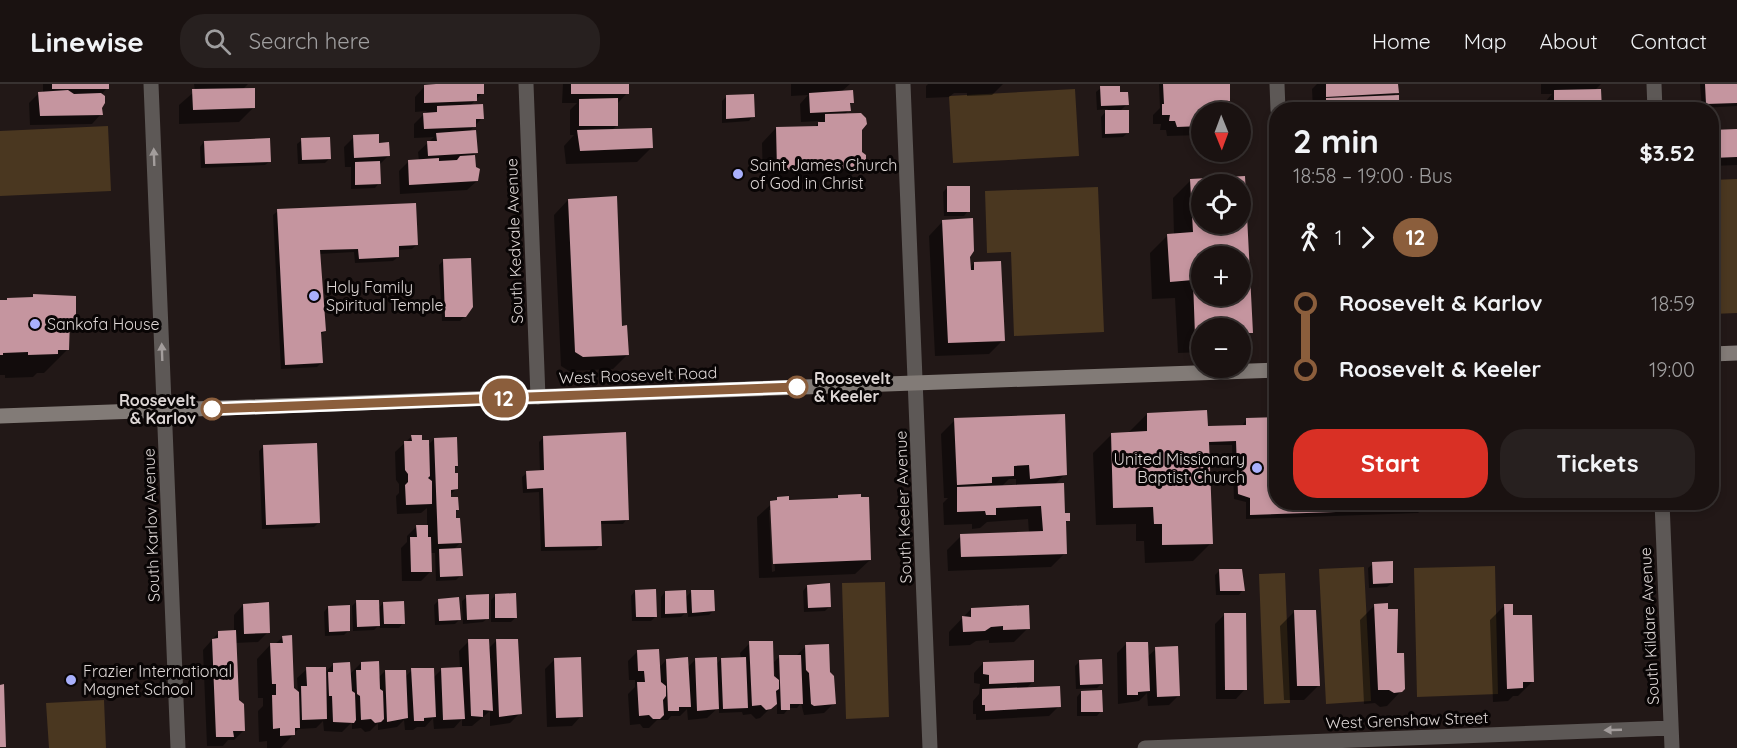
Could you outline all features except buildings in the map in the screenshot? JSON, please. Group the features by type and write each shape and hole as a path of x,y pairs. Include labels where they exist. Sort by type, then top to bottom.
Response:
{"main road":[{"path":"1719,354 1737,353"},
{"name":"West Roosevelt Road","path":"0,416 1269,370"}],"street":[{"name":"South Karlov Avenue","path":"151,84 178,748"},
{"name":"South Kedvale Avenue","path":"526,84 538,397"},
{"name":"South Keeler Avenue","path":"903,84 930,748"},
{"path":"1277,84 1278,102"},
{"path":"1654,84 1655,102"},
{"name":"South Kildare Avenue","path":"1662,510 1672,748"},
{"name":"West Grenshaw Street","path":"1145,748 1671,728"}],"shaded area":[{"path":"1075,89 1079,156 953,163 949,96"},
{"path":"108,126 111,191 0,196 0,131"},
{"path":"1737,179 1737,313 1719,314 1719,180"},
{"path":"1098,187 1104,332 1014,336 1011,252 987,253 985,191"},
{"path":"1495,566 1498,694 1417,697 1414,568"},
{"path":"1364,567 1371,701 1326,704 1319,569"},
{"path":"1285,573 1290,703 1264,704 1259,574"},
{"path":"885,582 889,717 846,719 842,583"},
{"path":"104,700 106,748 49,748 46,703"}],"bus line":[{"name":"12","path":"212,409 797,387"}],"place":[{"name":"Saint James Church of God in Christ","path":"738,174"},
{"name":"Holy Family Spiritual Temple","path":"314,296"},
{"name":"Sankofa House","path":"35,324"},
{"name":"Roosevelt & Keeler","path":"797,387"},
{"name":"Roosevelt & Karlov","path":"212,409"},
{"name":"United Missionary Baptist Church","path":"1257,468"},
{"name":"Frazier International Magnet School","path":"71,680"}]}
